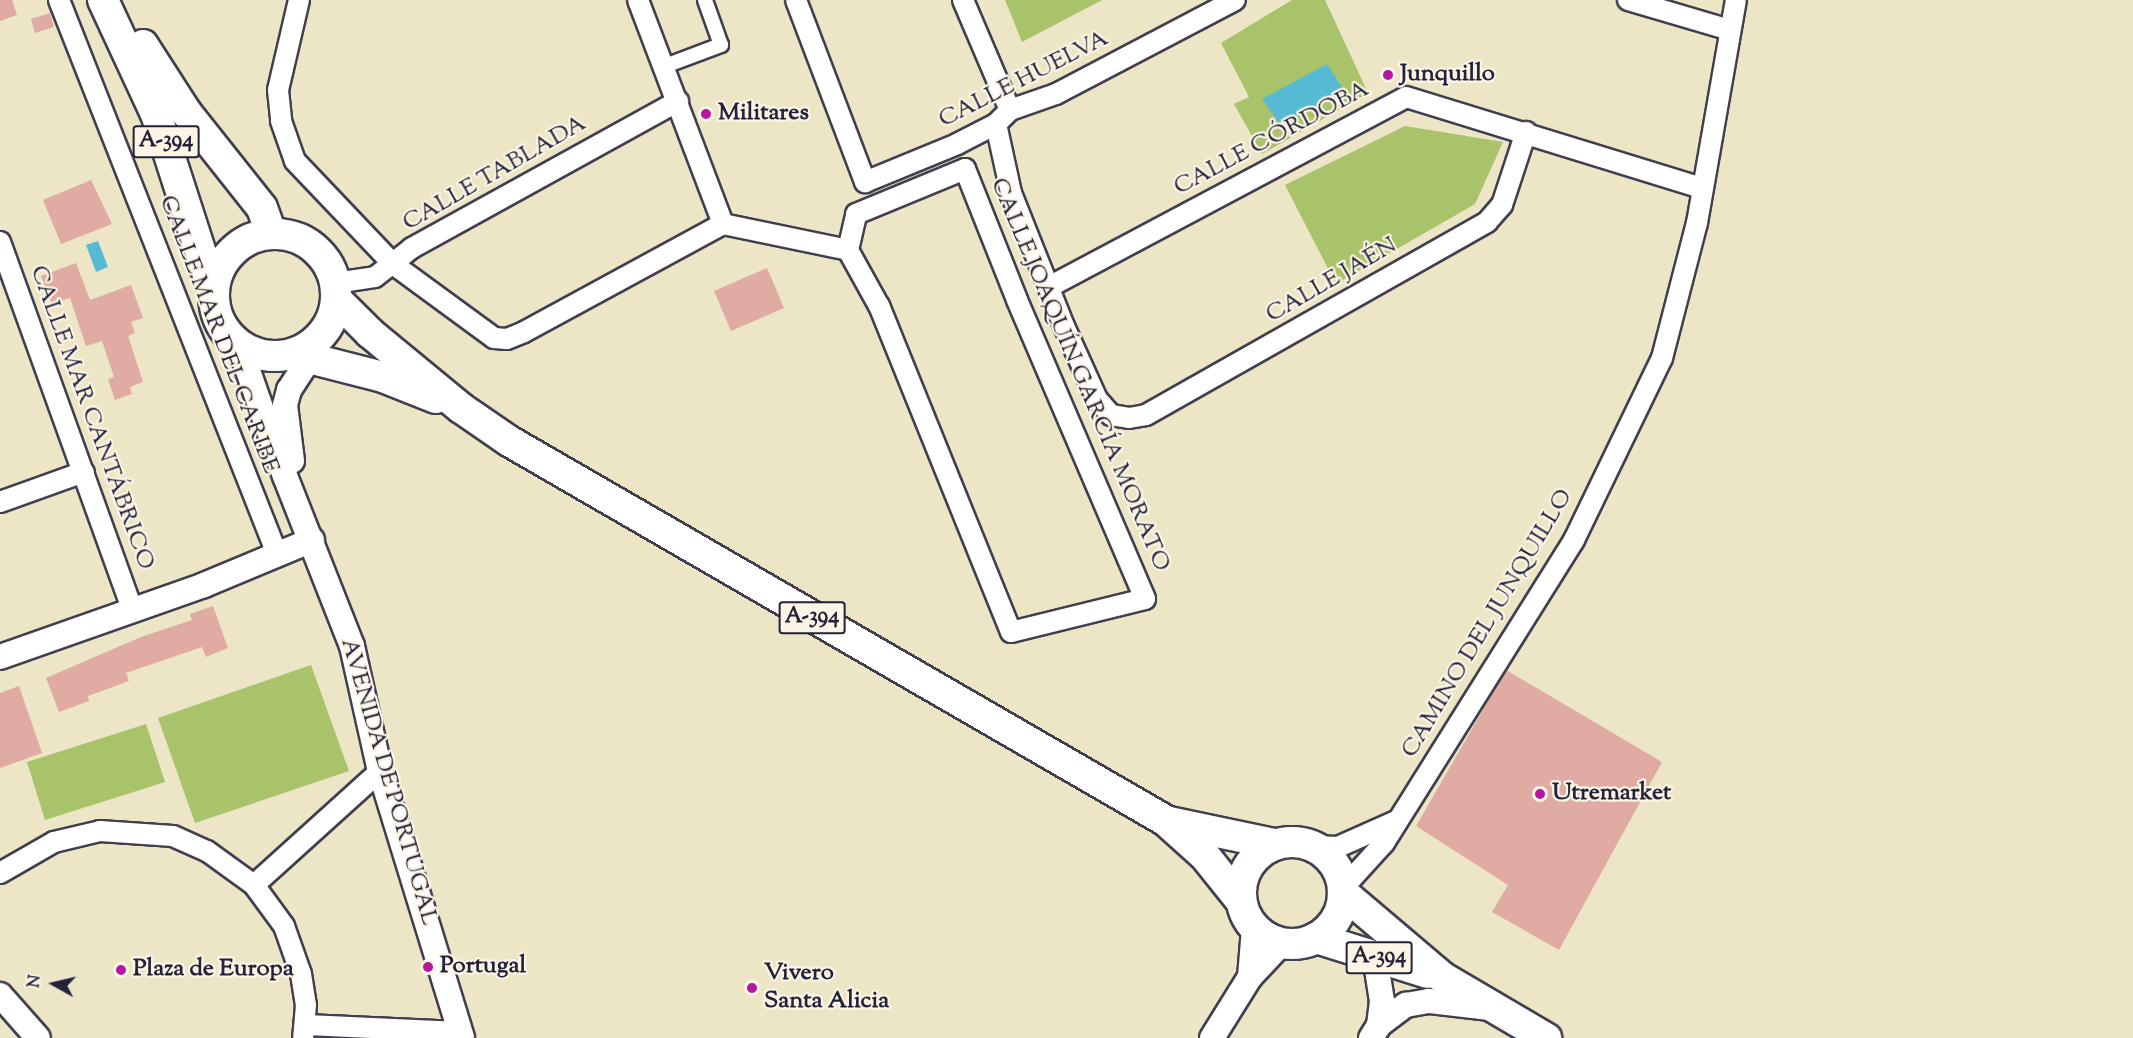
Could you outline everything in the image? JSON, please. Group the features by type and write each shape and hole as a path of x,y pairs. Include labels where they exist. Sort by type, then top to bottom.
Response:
{"main road":[{"name":"A-394","path":"104,0 156,114 213,290 219,321 239,345 267,356 305,352 383,377 461,408"},
{"name":"A-394","path":"116,0 186,112 262,208 271,233 292,236 312,246 327,262 336,291 370,333 461,408 508,441 714,562 1166,821 1213,864 1241,901 1254,928"},
{"path":"213,290 217,273 238,245 271,233"},
{"path":"305,352 328,327 336,291"},
{"name":"A-394","path":"1166,821 1274,844 1297,841 1313,846 1328,856 1338,871 1343,890 1336,919 1316,938 1300,944 1282,943"},
{"path":"1241,901 1240,887 1248,867 1262,851 1274,844"},
{"name":"A-394","path":"1343,890 1442,977 1546,1038"},
{"path":"1254,928 1282,943"},
{"name":"A-394","path":"1316,938 1442,977"}],"street":[{"name":"CALLE MAR DEL CARIBE","path":"59,0 277,554"},
{"path":"299,0 278,90 281,121 288,148 307,174 393,264 494,338 507,339 524,332 723,224 848,250"},
{"path":"638,0 665,66 723,224"},
{"path":"665,66 722,45 705,0"},
{"name":"CALLE HUELVA","path":"796,0 866,182 1056,94 1235,0"},
{"path":"963,0 1003,117 1011,192 1048,287"},
{"path":"1628,0 1730,30"},
{"name":"CAMINO DEL JUNQUILLO","path":"1343,890 1383,843 1498,666 1584,519 1662,358 1697,223 1736,0"},
{"name":"CALLE CÓRDOBA","path":"1048,287 1406,97 1526,132 1702,188"},
{"name":"CALLE TABLADA","path":"336,291 375,277 412,248 678,101"},
{"name":"CALLE JAÉN","path":"1048,287 1097,399 1111,415 1129,418 1146,415 1487,222 1502,205 1526,132"},
{"name":"CALLE JOAQUÍN GARCÍA MORATO","path":"965,169 1145,599 1011,632 879,306 848,250 856,214 965,169"},
{"name":"CALLE MAR CANTÁBRICO","path":"0,242 133,611"},
{"name":"AVENIDA DE PORTUGAL","path":"239,345 352,646 380,771 461,1035"},
{"name":"AVENIDA DE PORTUGAL","path":"305,352 285,405 285,431 310,534"},
{"path":"0,502 84,472"},
{"path":"0,657 133,611 277,554 310,534"},
{"path":"254,885 380,771"},
{"path":"1313,846 1338,847 1396,821"},
{"path":"0,873 64,839 100,831 131,831 189,842 254,885 284,926 294,948 305,995 304,1031 461,1035"},
{"path":"1250,977 1254,928"},
{"path":"1212,1038 1250,977 1282,943"},
{"path":"1375,957 1382,1001 1375,1031"},
{"path":"0,995 38,1038"},
{"path":"1375,1031 1406,1005 1428,1001 1493,1008"}],"green space":[{"path":"1005,0 1102,0 1022,42"},
{"path":"1292,0 1325,0 1368,93 1262,154 1234,104 1249,97 1221,43"},
{"path":"1405,126 1503,142 1475,204 1336,284 1285,185"},
{"path":"311,665 349,771 195,823 158,718"},
{"path":"146,724 165,782 45,820 27,762"}],"water":[{"path":"1327,64 1344,91 1281,126 1262,99"},
{"path":"98,241 108,267 96,272 86,245"}],"building":[{"path":"0,0 12,0 17,15 0,21"},
{"path":"50,13 54,27 35,33 31,19"},
{"path":"91,180 112,224 61,244 43,200"},
{"path":"76,263 90,300 131,285 143,318 131,322 135,333 128,336 143,382 130,387 132,394 115,400 108,379 114,377 102,341 86,346 70,298 52,304 41,276"},
{"path":"767,268 784,308 731,331 714,291"},
{"path":"213,606 228,648 206,657 202,647 126,673 129,681 88,696 89,701 59,712 46,678 141,637 192,620 190,614"},
{"name":"Utremarket","path":"1506,670 1662,762 1559,950 1492,912 1508,885 1416,826"},
{"path":"19,686 42,753 0,768 0,693"}],"place":[{"name":"Junquillo","path":"1388,75"},
{"name":"Militares","path":"706,114"},
{"name":"Utremarket","path":"1540,794"},
{"name":"Portugal","path":"428,967"},
{"name":"Plaza de Europa","path":"121,970"},
{"name":"Vivero Santa Alicia","path":"752,988"}]}
